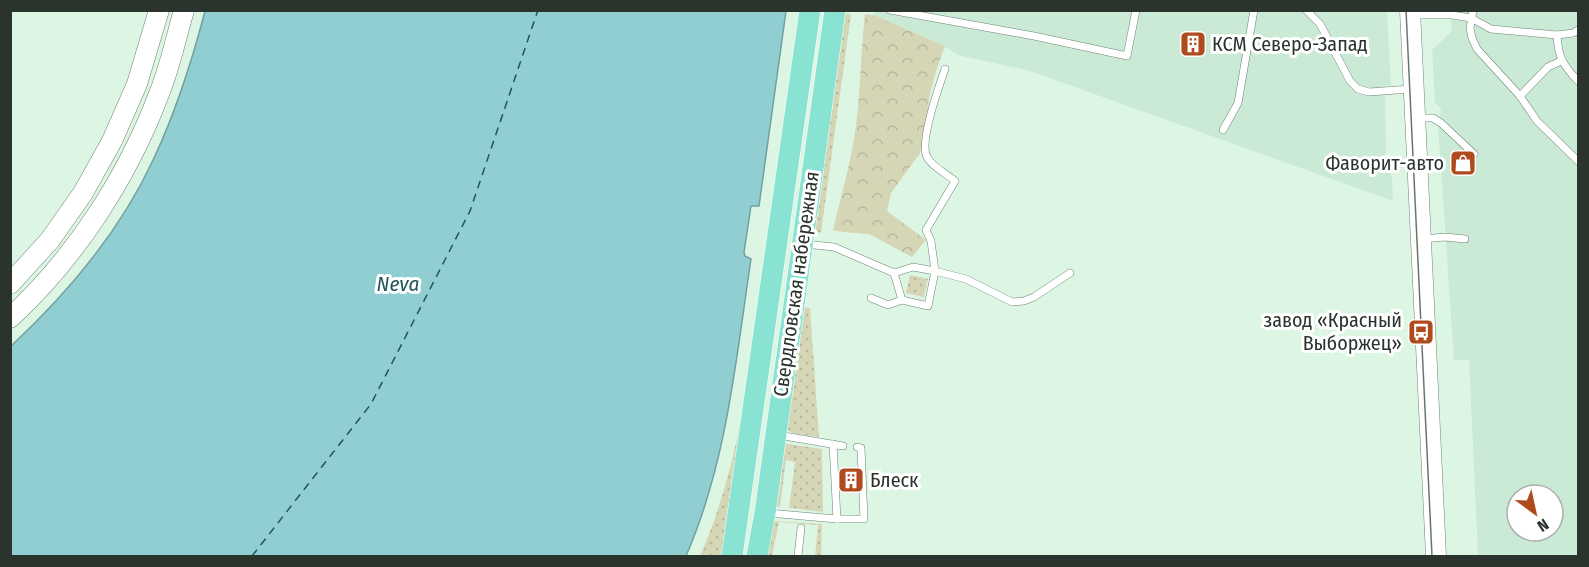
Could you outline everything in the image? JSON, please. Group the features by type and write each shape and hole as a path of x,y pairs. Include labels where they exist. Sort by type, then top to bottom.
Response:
{"main road":[{"path":"10,284 50,240 83,193 112,141 137,84 159,10"},
{"path":"10,318 28,302 69,254 104,204 135,149 160,93 184,10"},
{"name":"Свердловская набережная","path":"732,556 810,10"},
{"name":"Свердловская набережная","path":"757,556 765,513 835,10"},
{"path":"1410,13 1436,556"}],"lane":[{"path":"890,10 1034,36 1127,56 1136,10"},
{"path":"1223,130 1238,103 1254,10"},
{"path":"1306,10 1320,24 1350,81 1359,89 1369,92 1413,89"},
{"path":"1410,13 1472,14 1491,29 1557,35 1574,33 1578,30"},
{"path":"1472,14 1472,38 1477,49 1521,96 1538,121 1578,161"},
{"path":"1557,35 1561,61 1578,81"},
{"path":"1521,96 1548,67 1561,61"},
{"path":"871,298 888,305 902,300 928,306 935,271 931,242 926,230 955,181 928,159 924,149 945,69"},
{"path":"1415,118 1432,118 1442,123 1474,154"},
{"path":"1420,239 1445,237 1465,239"},
{"path":"802,244 834,248 894,273 914,267 966,279 1012,302 1024,302 1070,273"},
{"path":"894,273 902,300"},
{"path":"775,435 843,446"},
{"path":"833,444 837,519"},
{"path":"765,513 864,519 861,448 857,447"},
{"path":"798,556 801,528"}],"shaded area":[{"path":"875,10 1387,11 1391,85 1385,85 1386,154 1379,158 1392,176 1393,201 1030,71 957,55 945,46 874,15"},
{"path":"1450,11 1578,11 1578,556 1478,556 1469,360 1454,360 1438,126 1441,109 1435,103 1432,50 1452,31"}],"green space":[{"path":"844,13 851,14 821,233 814,231"},
{"path":"865,14 874,15 945,46 929,98 928,116 920,153 891,193 887,211 926,240 912,257 869,234 833,230 854,139"},
{"path":"910,275 928,279 924,297 906,293"},
{"path":"801,307 810,308 819,437 792,433 786,429"},
{"path":"742,413 748,413 725,556 700,556 725,486"},
{"path":"782,443 822,449 823,512 789,508 795,462 786,460 780,507 774,506"},
{"path":"775,521 822,524 821,556 815,556 818,525 779,522 772,556 766,556"}],"water":[{"name":"Neva","path":"205,11 786,11 759,206 751,206 744,252 745,256 751,259 735,372 721,447 700,520 686,556 11,556 11,346 53,304 92,259 141,185 176,104"}],"ferry route":[{"path":"252,556 371,404 470,211 538,10"}],"tram line":[{"path":"1406,10 1432,556"}],"place":[{"name":"КСМ Северо-Запад","path":"1193,44"},
{"name":"Фаворит-авто","path":"1463,163"},
{"name":"завод «Красный Выборжец»","path":"1421,332"},
{"name":"Блеск","path":"851,480"}]}
